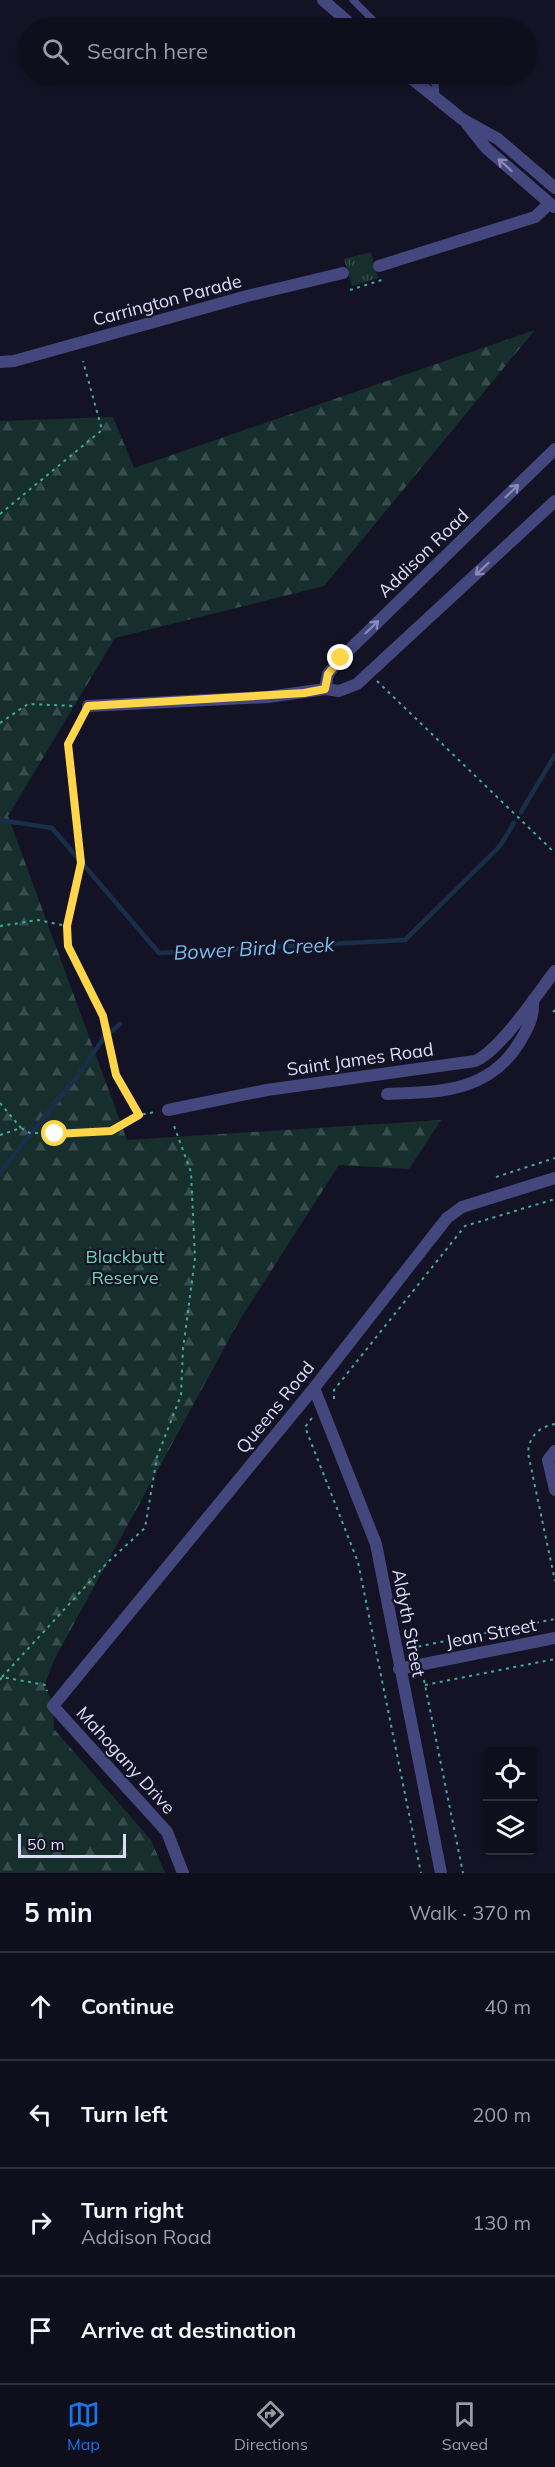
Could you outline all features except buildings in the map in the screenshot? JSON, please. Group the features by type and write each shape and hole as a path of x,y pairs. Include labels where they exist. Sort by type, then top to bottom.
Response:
{"street":[{"path":"323,0 344,18"},
{"path":"418,84 462,119 498,139 555,188"},
{"path":"379,266 535,217 552,206 486,148 462,119"},
{"name":"Carrington Parade","path":"0,362 14,361 247,296 343,273"},
{"name":"Addison Road","path":"325,689 328,674 341,658 555,449"},
{"path":"88,706 268,697 325,689 339,691 357,684 555,501"},
{"name":"Saint James Road","path":"168,1110 267,1090 475,1061 487,1054 555,971"},
{"name":"Saint James Road","path":"387,1094 443,1089 470,1084 490,1076 503,1064 531,1023 532,1000"},
{"name":"Queens Road","path":"53,1706 314,1388 454,1212 462,1207 555,1178"},
{"name":"Aldyth Street","path":"314,1388 376,1544 399,1670 441,1873"},
{"path":"555,1451 548,1460 555,1490"},
{"name":"Jean Street","path":"399,1670 555,1638"},
{"name":"Mahogany Drive","path":"53,1706 166,1832 183,1873"}],"lane":[{"path":"352,0 371,18"},
{"path":"435,84 436,100"}],"path":[{"path":"0,514 102,430 83,361"},
{"path":"369,673 555,853"},
{"path":"0,723 28,704 88,706 68,744 81,863 67,926 68,946 103,1016 116,1075 139,1115"},
{"path":"0,926 38,920 67,926"},
{"path":"0,1103 21,1128 30,1133 111,1131 139,1115 168,1110 191,1172 195,1258 183,1349 181,1395 157,1457 145,1528 107,1563 1,1678"},
{"path":"0,1135 21,1128"},
{"path":"496,1177 555,1158"},
{"path":"330,1395 465,1226 555,1199"},
{"path":"334,1390 334,1399"},
{"path":"312,1418 305,1427 358,1562 421,1873"},
{"path":"555,1424 548,1425 535,1434 528,1445 555,1581"},
{"path":"409,1648 555,1619"},
{"path":"425,1686 555,1659"},
{"path":"1,1678 45,1685 53,1706"},
{"path":"424,1680 463,1873"}],"green space":[{"path":"371,252 378,278 352,286 344,259"},
{"name":"Blackbutt Reserve","path":"535,330 324,586 115,638 8,816 127,1140 441,1120 409,1169 339,1165 239,1321 54,1660 45,1684 53,1706 54,1729 151,1840 165,1873 0,1873 0,421 113,417 134,468"}],"waterway":[{"name":"Bower Bird Creek","path":"521,812 555,755"},
{"name":"Bower Bird Creek","path":"0,820 52,828 159,953 405,940 500,846 514,823"},
{"path":"0,1172 75,1079 104,1038 120,1024"}],"route":[{"path":"55,1134 111,1131 139,1115 116,1075 103,1016 68,946 67,926 81,863 68,744 88,706 268,697 304,693 325,689 328,674 341,658"}]}
